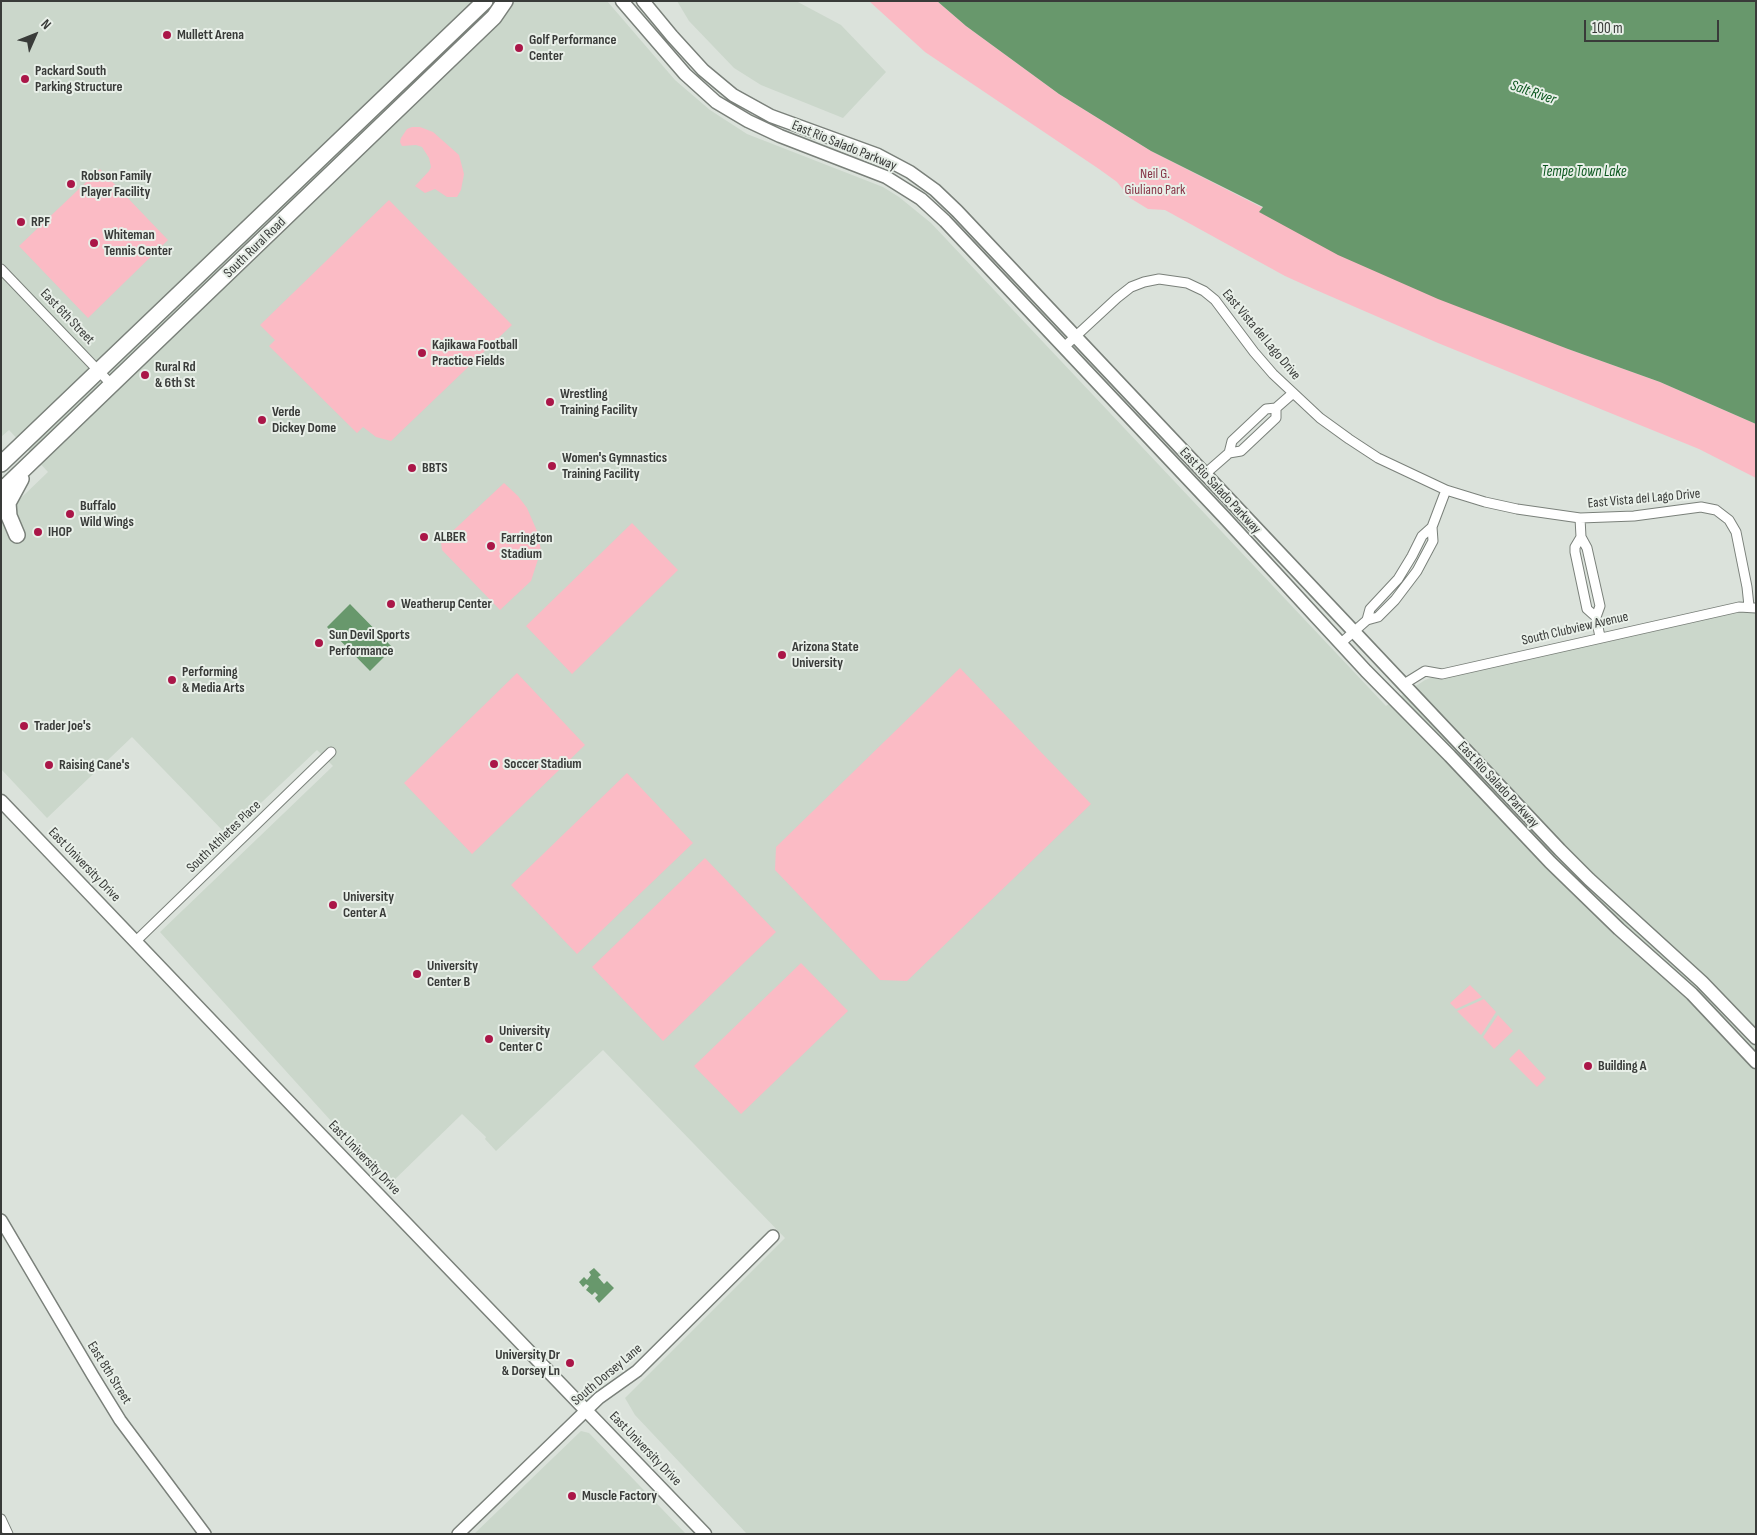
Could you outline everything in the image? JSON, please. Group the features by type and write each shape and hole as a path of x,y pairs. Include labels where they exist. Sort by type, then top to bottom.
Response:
{"main road":[{"name":"South Rural Road","path":"1,464 485,1"},
{"name":"South Rural Road","path":"1,491 488,24 505,1"},
{"name":"East Rio Salado Parkway","path":"622,1 685,74 716,102 742,118 780,136 886,177 921,199 945,221 1340,643 1578,891 1692,994 1756,1062"},
{"name":"East Rio Salado Parkway","path":"643,1 703,70 733,95 771,116 878,155 910,172 935,190 957,211 1583,874 1702,982 1756,1038"},
{"path":"1,478 25,455 32,434"},
{"path":"17,535 9,516 8,503 33,461"},
{"path":"1,519 17,535"},
{"path":"1,527 17,535"},
{"name":"East University Drive","path":"1,801 706,1534"}],"street":[{"name":"East 6th Street","path":"1,269 112,385"},
{"name":"East Vista del Lago Drive","path":"1064,347 1116,298 1131,287 1159,279 1183,281 1197,287 1215,300 1254,352 1292,394 1320,418 1378,458 1446,490 1485,502 1518,509 1580,518 1634,516 1701,507 1716,510 1730,520 1736,532 1752,607"},
{"path":"1229,453 1232,441 1239,434 1266,409 1276,408 1292,394"},
{"path":"1205,474 1229,453 1241,451 1269,425 1276,418 1276,408"},
{"path":"1340,643 1367,620 1370,608 1398,579 1422,536 1432,527 1446,490"},
{"path":"1580,518 1581,537 1587,548 1600,606 1596,618 1600,637"},
{"path":"1581,537 1575,552 1587,609 1596,618"},
{"name":"South Clubview Avenue","path":"1404,684 1424,670 1442,674 1600,637 1739,607 1752,607"},
{"name":"South Athletes Place","path":"136,941 331,752"},
{"name":"East 8th Street","path":"1,1220 120,1420 204,1534"},
{"name":"South Dorsey Lane","path":"458,1534 600,1398 637,1372 773,1236"},
{"path":"1,1519 8,1534"}],"shaded area":[{"name":"Arizona State University","path":"1,1 607,1 675,80 710,110 747,134 883,187 899,197 931,223 1386,706 1425,680 1442,674 1756,608 1756,1534 747,1534 635,1415 625,1398 785,1238 603,1050 496,1151 485,1139 486,1137 462,1114 389,1185 160,932 333,766 317,750 227,835 132,737 47,818 1,769 1,517 48,472 9,430 1,437"},
{"path":"677,1 796,1 841,25 886,72 843,118 761,85 734,68 689,21"},
{"path":"581,1431 589,1433 686,1534 474,1534"}],"green space":[{"name":"Neil G. Giuliano Park","path":"869,1 937,1 966,26 1059,94 1151,151 1263,208 1260,212 1568,349 1660,382 1756,424 1756,478 1699,449 1438,343 1316,290 1285,276 1165,210 1148,209 1130,198 1117,182 1099,169 925,52"},
{"path":"420,127 433,132 459,155 464,174 461,190 457,197 447,197 435,189 425,193 415,186 431,167 429,158 422,147 416,145 402,146 400,142 407,129"},
{"name":"Whiteman Tennis Center","path":"100,169 168,240 88,318 19,246"},
{"path":"389,200 512,325 391,441 376,437 363,427 357,433 269,346 275,340 260,325"},
{"name":"Farrington Stadium","path":"504,483 518,496 527,508 537,531 541,550 531,581 500,610 442,550 441,542"},
{"path":"632,523 678,570 572,674 526,626"},
{"path":"960,668 1091,804 907,981 880,980 775,870 776,847"},
{"name":"Soccer Stadium","path":"517,673 585,745 472,854 404,783"},
{"path":"627,773 693,843 577,954 511,885"},
{"path":"705,858 776,932 663,1041 592,967"},
{"path":"801,963 848,1011 741,1114 694,1066"},
{"path":"1470,985 1482,997 1456,1009 1450,1003"},
{"path":"1484,999 1496,1012 1481,1035 1457,1011"},
{"path":"1498,1015 1513,1031 1494,1049 1483,1037"},
{"path":"1519,1049 1546,1078 1537,1087 1509,1059"}],"water":[{"name":"Tempe Town Lake","path":"937,1 1756,1 1756,424 1660,382 1438,299 1338,255 1259,212 1263,207 1151,151 1059,94 966,26"},
{"path":"350,604 393,648 370,671 327,627"},
{"path":"594,1268 601,1275 598,1277 604,1284 607,1281 614,1288 599,1303 595,1298 598,1295 595,1292 592,1295 586,1290 589,1286 586,1284 583,1287 579,1282 584,1277 587,1280 591,1275 589,1272"}],"place":[{"name":"Mullett Arena","path":"167,35"},
{"name":"Golf Performance Center","path":"519,48"},
{"name":"Packard South Parking Structure","path":"25,79"},
{"name":"Robson Family Player Facility","path":"71,184"},
{"name":"RPF","path":"21,222"},
{"name":"Whiteman Tennis Center","path":"94,243"},
{"name":"Kajikawa Football Practice Fields","path":"422,353"},
{"name":"Rural Rd & 6th St","path":"145,375"},
{"name":"Wrestling Training Facility","path":"550,402"},
{"name":"Verde Dickey Dome","path":"262,420"},
{"name":"Women's Gymnastics Training Facility","path":"552,466"},
{"name":"BBTS","path":"412,468"},
{"name":"Buffalo Wild Wings","path":"70,514"},
{"name":"IHOP","path":"38,532"},
{"name":"ALBER","path":"424,537"},
{"name":"Farrington Stadium","path":"491,546"},
{"name":"Weatherup Center","path":"391,604"},
{"name":"Sun Devil Sports Performance","path":"319,643"},
{"name":"Arizona State University","path":"782,655"},
{"name":"Performing & Media Arts","path":"172,680"},
{"name":"Trader Joe's","path":"24,726"},
{"name":"Soccer Stadium","path":"494,764"},
{"name":"Raising Cane's","path":"49,765"},
{"name":"University Center A","path":"333,905"},
{"name":"University Center B","path":"417,974"},
{"name":"University Center C","path":"489,1039"},
{"name":"Building A","path":"1588,1066"},
{"name":"University Dr & Dorsey Ln","path":"570,1363"},
{"name":"Muscle Factory","path":"572,1496"}],"water label":[{"name":"Salt River","path":"1533,93"}]}
